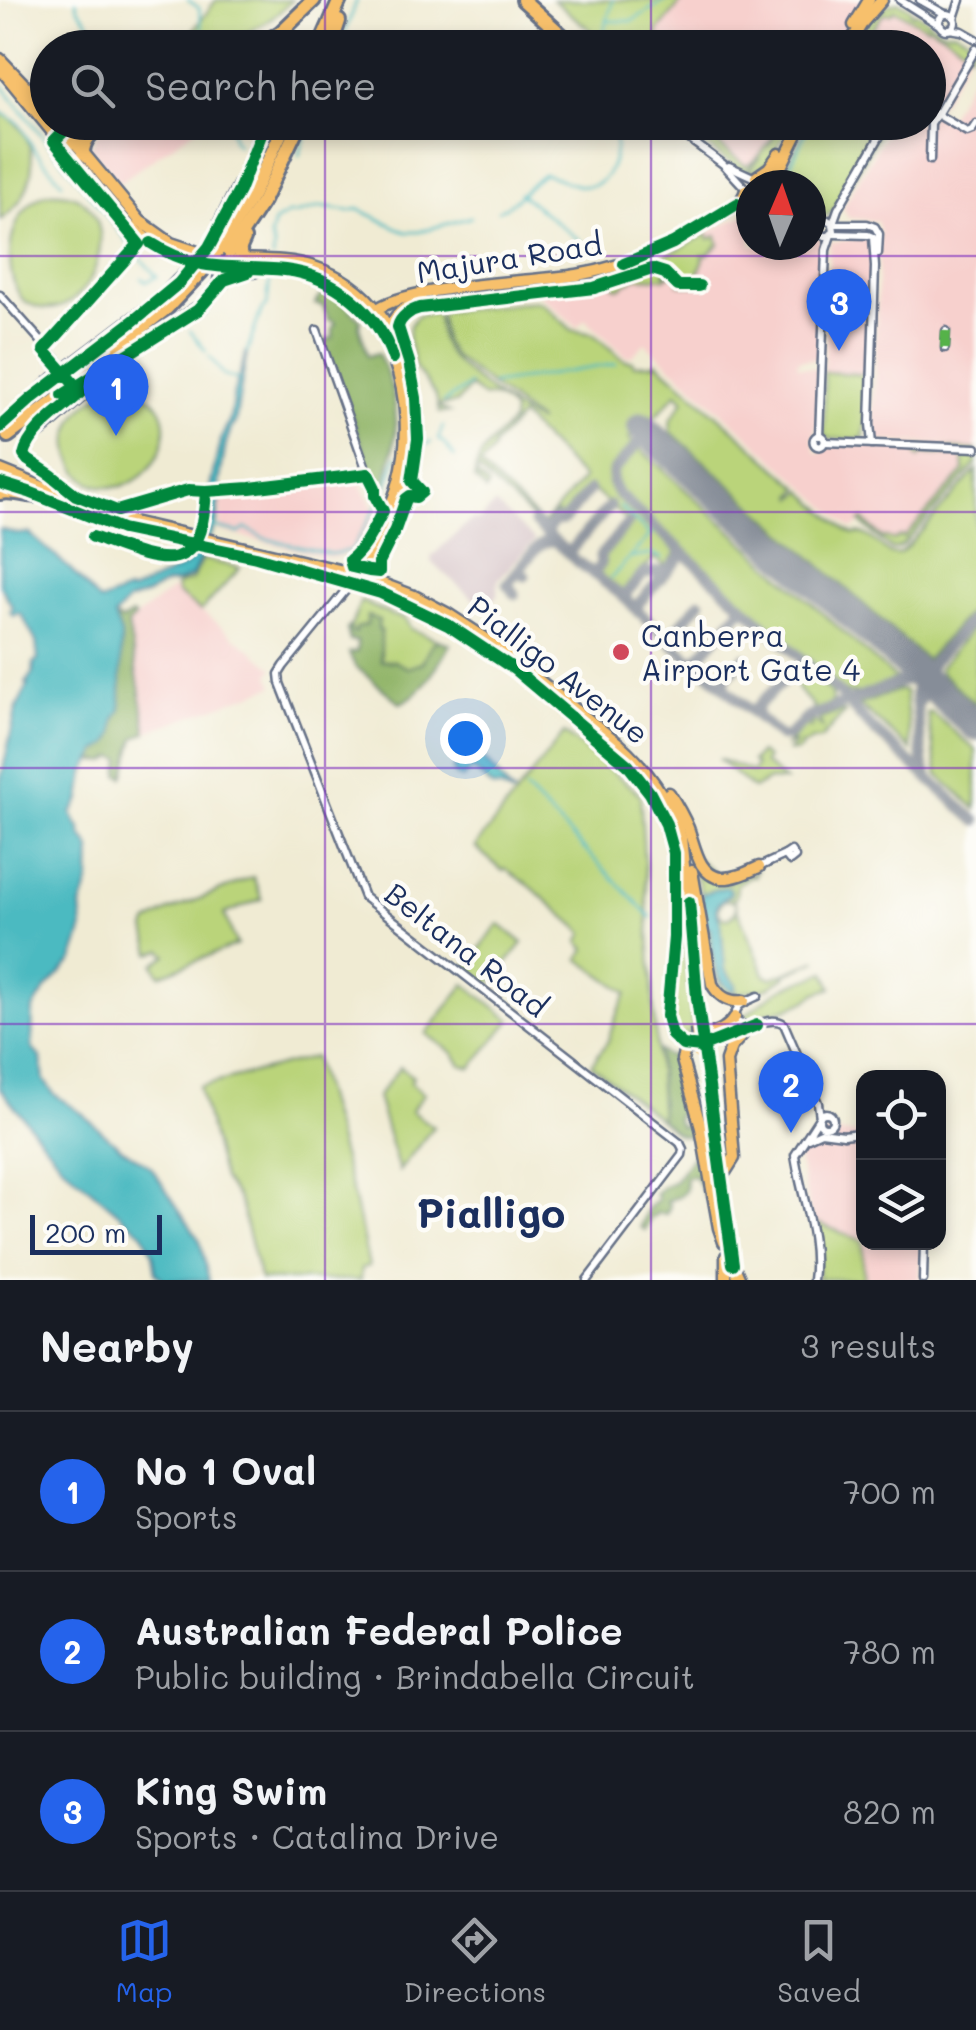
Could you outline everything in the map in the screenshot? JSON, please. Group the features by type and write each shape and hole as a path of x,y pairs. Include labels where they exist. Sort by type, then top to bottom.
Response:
{"highway":[{"path":"282,30 314,0"},
{"path":"318,30 332,0"},
{"path":"328,30 344,0"},
{"path":"335,30 344,0"},
{"path":"523,0 556,30"},
{"path":"220,284 211,261 259,140"},
{"path":"211,261 269,140"},
{"path":"211,261 253,194 278,140"},
{"path":"244,260 239,249 257,219 291,140"},
{"path":"3,436 167,308 262,201"},
{"path":"3,436 202,308 226,278 260,266"},
{"path":"1,486 24,496 40,496"}],"main road":[{"path":"853,30 868,0"},
{"path":"857,30 882,0"},
{"path":"0,59 30,90"},
{"path":"0,68 30,96"},
{"path":"75,140 131,213 146,226 171,243 211,261 244,260 260,266"},
{"path":"75,140 116,210 139,234 170,253 260,266 315,267 337,271 377,297 420,297"},
{"path":"764,170 788,140"},
{"path":"777,170 791,140"},
{"name":"Majura Road","path":"374,313 420,297 573,276 624,264 652,254 736,204"},
{"path":"281,265 331,284 374,313 392,353 404,412 403,460 395,493 372,550 375,576 381,582"},
{"path":"315,267 352,286 390,330 403,364 411,404 412,451 403,494 356,578"},
{"path":"390,330 400,312 420,297"},
{"name":"Pialligo Avenue","path":"0,470 108,515 183,538"},
{"name":"Pialligo Avenue","path":"40,496 122,529 250,549 381,582 473,629 638,762 659,788 673,815 698,1029 733,1264 740,1280"},
{"name":"Pialligo Avenue","path":"224,546 335,580 356,578 464,634 514,669 628,766 650,793 679,849"},
{"path":"250,549 341,564 351,563 372,550"},
{"path":"619,744 641,758 668,792 708,872 726,878 759,867"},
{"path":"679,849 697,891 712,984 723,997 744,1001"},
{"path":"679,849 667,1016 724,1242"},
{"path":"682,1066 686,1046 724,1029 735,1017"},
{"path":"670,1031 686,1046 704,1046 756,1025"},
{"path":"722,1178 734,1158 726,1061 736,1040 756,1025"},
{"name":"Pialligo Avenue","path":"702,1054 726,1280"}],"street":[{"path":"900,0 944,28 962,31"},
{"path":"920,0 950,17 976,39"},
{"path":"944,28 953,26 950,17 958,3"},
{"path":"944,28 940,19 950,17"},
{"path":"946,99 976,49"},
{"path":"946,119 968,132 976,124"},
{"path":"690,140 738,170"},
{"path":"826,221 840,206 878,140"},
{"path":"930,160 931,140"},
{"path":"723,164 736,180"},
{"path":"840,206 852,224"},
{"path":"826,221 868,224 879,237 869,444"},
{"path":"826,221 835,230 826,250"},
{"path":"826,236 872,236 875,267"},
{"path":"826,260 822,439 976,448"},
{"path":"0,296 64,367"},
{"path":"316,330 368,474 387,514"},
{"path":"946,332 946,348"},
{"path":"38,436 88,389"},
{"path":"380,497 395,493"},
{"name":"Beltana Road","path":"356,578 284,666 280,683 364,897 680,1144"},
{"path":"335,580 339,587 336,601"},
{"path":"759,867 786,854"},
{"path":"758,996 744,1001 735,1017 741,1025 781,1022 818,1103 832,1118 827,1126 806,1138 795,1157 812,1230 813,1280"},
{"path":"818,1103 820,1124 844,1135"},
{"path":"806,1138 819,1118 828,1114"},
{"path":"806,1138 820,1132 856,1133"},
{"path":"586,1280 680,1158 680,1144 696,1139"},
{"path":"923,1280 924,1250"}],"shaded area":[{"path":"683,0 865,0 846,30 659,30"},
{"path":"899,2 941,30 866,30 890,3"},
{"path":"946,31 972,41 973,46 946,95"},
{"path":"976,68 976,464 905,543 891,549 861,523 852,529 645,343 632,356 626,356 585,319 577,327 540,295 542,288 634,270 736,219 736,260 823,260 823,269 817,274 823,282 819,359 798,360 797,366 818,369 813,440 816,453 821,453 824,446 955,444 878,441 874,435 880,231 877,221 848,218 843,207 881,140 946,140 946,116"},
{"path":"94,140 180,140 120,182 91,147"},
{"path":"699,140 782,140 761,170 742,170"},
{"path":"869,237 873,258 869,375 824,372 830,242"},
{"path":"360,482 378,517 357,551 332,558 218,531 221,492 251,496 268,489"},
{"path":"495,504 535,540 498,580 497,595 486,610 431,562 432,556 471,520 480,520"},
{"path":"173,589 274,668 269,675 274,686 147,732 128,623"},
{"path":"818,1133 856,1134 856,1250 922,1250 920,1280 816,1280 816,1239 798,1158 802,1147"}],"green space":[{"path":"216,0 292,0 252,30 194,30"},
{"path":"553,0 683,0 659,30 589,29"},
{"path":"899,2 942,30 926,27 895,10 884,13 872,30 863,30 891,4"},
{"path":"946,31 971,39 970,53 946,36"},
{"path":"0,112 25,135 32,165 23,196 0,220"},
{"path":"698,140 713,140 746,166 770,140 768,147 773,140 782,140 768,163 758,170 750,170 760,157 748,170 742,170"},
{"path":"800,140 875,140 834,210 826,216 826,170 784,170"},
{"path":"49,193 77,198 94,213 100,236 97,261 87,284 70,301 49,308 24,301 16,289 10,258 11,242 24,212"},
{"path":"707,234 709,239 717,236 719,244 702,255 694,284 697,286 679,284 681,279 666,270 666,278 636,277 619,288 609,278 655,261"},
{"path":"324,291 361,320 368,356 378,353 392,388 396,420 393,452 384,488 379,491 323,341 333,338 336,324 329,320 323,306 315,304"},
{"path":"535,301 572,330 593,334 634,365 657,362 800,488 795,498 803,491 847,531 869,537 891,554 899,554 908,546 976,470 976,604 926,660 671,432 670,421 684,400 677,393 629,439 634,444 612,471 613,492 676,553 666,566 654,558 622,593 598,573 604,565 603,558 631,524 589,486 561,517 556,513 543,527 478,470 475,474 482,454 512,421 513,412 500,400 483,397 470,387 456,403 440,405 449,412 439,413 436,396 415,367 408,337 410,325 417,316 436,312 442,341 452,358 489,390 539,422 454,357 444,342 440,315 446,311","holes":["521,416 583,479 543,524 480,466"]},
{"path":"824,372 869,375 863,439 830,439 824,435"},
{"path":"121,388 145,394 159,407 165,423 163,442 142,475 125,485 105,487 80,474 70,453 69,439 71,427 85,406"},
{"path":"638,447 895,681 862,693 843,691 622,496 614,475"},
{"path":"919,447 976,450 976,464 905,543 891,549 860,522 863,520 883,538 904,538 964,471 963,455 921,454 919,458"},
{"path":"475,474 489,486 486,490"},
{"path":"203,559 240,568 201,611 177,593 176,585 192,580"},
{"path":"361,601 404,618 411,629 438,640 422,663 407,668 394,661 380,661 381,631 367,625 356,633 350,627"},
{"path":"132,615 135,618 128,624 147,732 135,738 124,777 119,774 121,759 94,761 114,734 121,635 114,617 121,621"},
{"path":"367,616 379,620 381,661 394,661 408,668 422,663 438,640 450,644 422,687 400,703 355,666 349,653 357,652 357,641 350,641 347,629 350,627 356,633 356,628 367,625"},
{"path":"976,624 976,705 939,668"},
{"path":"803,670 832,694 829,706 814,710 798,690 795,678"},
{"path":"905,691 911,750 859,705"},
{"path":"845,712 821,739 801,744 795,752 788,751 793,742 785,747 806,724 810,728 814,721 822,727 819,719"},
{"path":"931,712 976,750 976,809 938,775 927,713"},
{"path":"564,733 640,794 661,1120 591,1065 608,1041 627,993 579,959 586,949 579,942 584,933 530,886 503,871 475,847"},
{"path":"760,753 767,758 764,763 785,781 769,780 753,789 718,759 753,772 756,765 752,761"},
{"path":"689,844 697,859 729,883 757,871 754,877 737,884 735,903 724,901 718,910 722,917 729,918 736,907 766,976 772,978 818,960 785,974 768,988 727,995 714,973 706,928 710,927 720,979 732,992 736,985 725,970 716,909 718,903 731,891 725,887 701,894"},
{"path":"253,877 262,899 224,914 237,945 160,975 154,964 167,955 162,950 151,953 148,923"},
{"path":"678,911 693,1031 685,1034 694,1037 685,1042 674,1032 671,1020"},
{"path":"499,924 523,943 488,987 465,968"},
{"path":"825,972 832,988 786,1009 765,1013 754,1021 739,1019 780,990"},
{"path":"465,984 511,1020 471,1068 461,1065 453,1053 426,1034"},
{"path":"658,1050 672,1055 678,1066 689,1107 677,1115 677,1121 681,1127 688,1124 690,1114 695,1134 690,1137 677,1134 661,1120"},
{"path":"314,1057 369,1266 362,1268 361,1280 260,1280 241,1207 223,1179 199,1087"},
{"path":"400,1067 413,1077 410,1082 424,1094 411,1111 433,1127 399,1171 377,1097"},
{"path":"701,1145 710,1193 705,1197 695,1176 686,1177 685,1191 667,1201 670,1206 666,1214 658,1213 651,1218 645,1230 640,1227 647,1209 658,1199 655,1194 674,1181"},
{"path":"817,1223 856,1238 856,1250 863,1250 863,1280 818,1279"}],"water":[{"path":"247,351 235,423 226,443 217,522 192,576 128,601 114,617 121,634 121,709 109,744 97,752 85,773 81,799 72,813 91,848 90,880 81,907 83,928 73,960 33,1009 32,1048 41,1058 44,1080 54,1094 151,1167 200,1241 209,1280 164,1280 156,1273 153,1254 143,1234 60,1163 0,1088 0,783 16,710 38,660 36,642 22,615 14,616 10,611 13,608 0,585 0,529 29,533 100,602 185,566 194,557 209,523 210,488 220,441 230,419"},
{"path":"472,746 513,793 492,787 475,771 462,779 454,774 458,760"},
{"path":"725,887 731,893 716,909 725,970 736,985 735,991 727,987 718,973 701,894"}],"waterway":[{"path":"76,0 94,30"},
{"path":"188,0 199,8 201,30"},
{"path":"346,30 357,0"},
{"path":"604,30 613,0"},
{"path":"608,21 632,21 666,0"},
{"path":"0,83 30,120"},
{"path":"0,111 20,124 35,151 62,182"},
{"path":"46,140 132,247"},
{"path":"234,140 238,145"},
{"path":"299,155 304,140"},
{"path":"498,211 543,174 582,186 601,181 612,163 616,140"},
{"path":"788,170 802,140"},
{"path":"519,193 588,247"},
{"path":"273,258 270,237 274,222 288,214 321,207 358,209 406,232 471,217"},
{"path":"136,253 157,277"},
{"path":"247,352 261,311 267,306 270,275"},
{"path":"142,278 146,282 157,276"},
{"path":"190,331 206,351"},
{"path":"209,356 224,375 237,379"},
{"path":"492,384 616,364"},
{"path":"444,402 469,385"},
{"path":"443,426 438,440 455,457"},
{"path":"420,446 431,442"},
{"path":"382,493 397,456"},
{"path":"213,527 239,533 246,528 263,538 331,554 352,550 377,505"},
{"path":"620,507 648,533"},
{"path":"611,578 652,533"},
{"path":"631,558 651,554 662,558"},
{"path":"525,789 651,917"}],"taxiway":[{"path":"648,433 613,471 617,493 976,821"},
{"path":"545,532 555,521 564,520 589,490"},
{"path":"568,553 610,506"},
{"path":"534,522 780,737 788,736 808,717 922,674"},
{"path":"594,573 601,564 600,556 628,523"},
{"path":"525,576 521,567 533,553 546,542 556,542"},
{"path":"638,612 638,604 679,558 678,547"},
{"path":"515,594 507,584 521,567"},
{"path":"629,602 627,592 644,573 667,571"},
{"path":"673,644 672,634 700,602"},
{"path":"689,658 699,657 740,611 740,603"},
{"path":"927,775 915,693 920,676 976,614"},
{"path":"899,657 914,684"},
{"path":"726,689 724,680 744,658"},
{"path":"757,716 762,701 802,664 808,664"},
{"path":"917,705 929,692 945,698"}],"runway":[{"path":"642,427 976,726"}],"marked path":[{"path":"945,348 946,331"}],"cycle path":[{"path":"55,140 139,244 44,350 81,392 40,428 24,455 76,495 117,511 188,490 250,488 368,474 383,511 365,544 350,560 352,567 369,571 379,572 379,562 406,499 422,492 412,481 418,439 416,398 398,327 406,314 420,308 594,288 652,269 665,273 678,286 699,286"},
{"path":"0,427 179,283 209,247 239,191 259,140"},
{"path":"624,264 673,243 736,205"},
{"path":"151,243 201,264 285,270 321,280 365,311 393,358"},
{"path":"63,395 198,310 224,280 248,272"},
{"path":"0,483 122,529 256,557 381,593 448,625 514,669 628,765 650,793 666,824 674,853 674,937 667,1016 672,1035 683,1045 701,1047 757,1025"},
{"path":"93,537 157,558 186,553 196,541 206,491"},
{"path":"689,902 697,998 733,1264"}],"place":[{"name":"King Swim","path":"839,351"},
{"name":"No 1 Oval","path":"116,436"},
{"name":"Canberra Airport Gate 4","path":"621,652"},
{"name":"Australian Federal Police","path":"791,1133"}],"district":[{"name":"Pialligo","path":"491,1212"}]}
